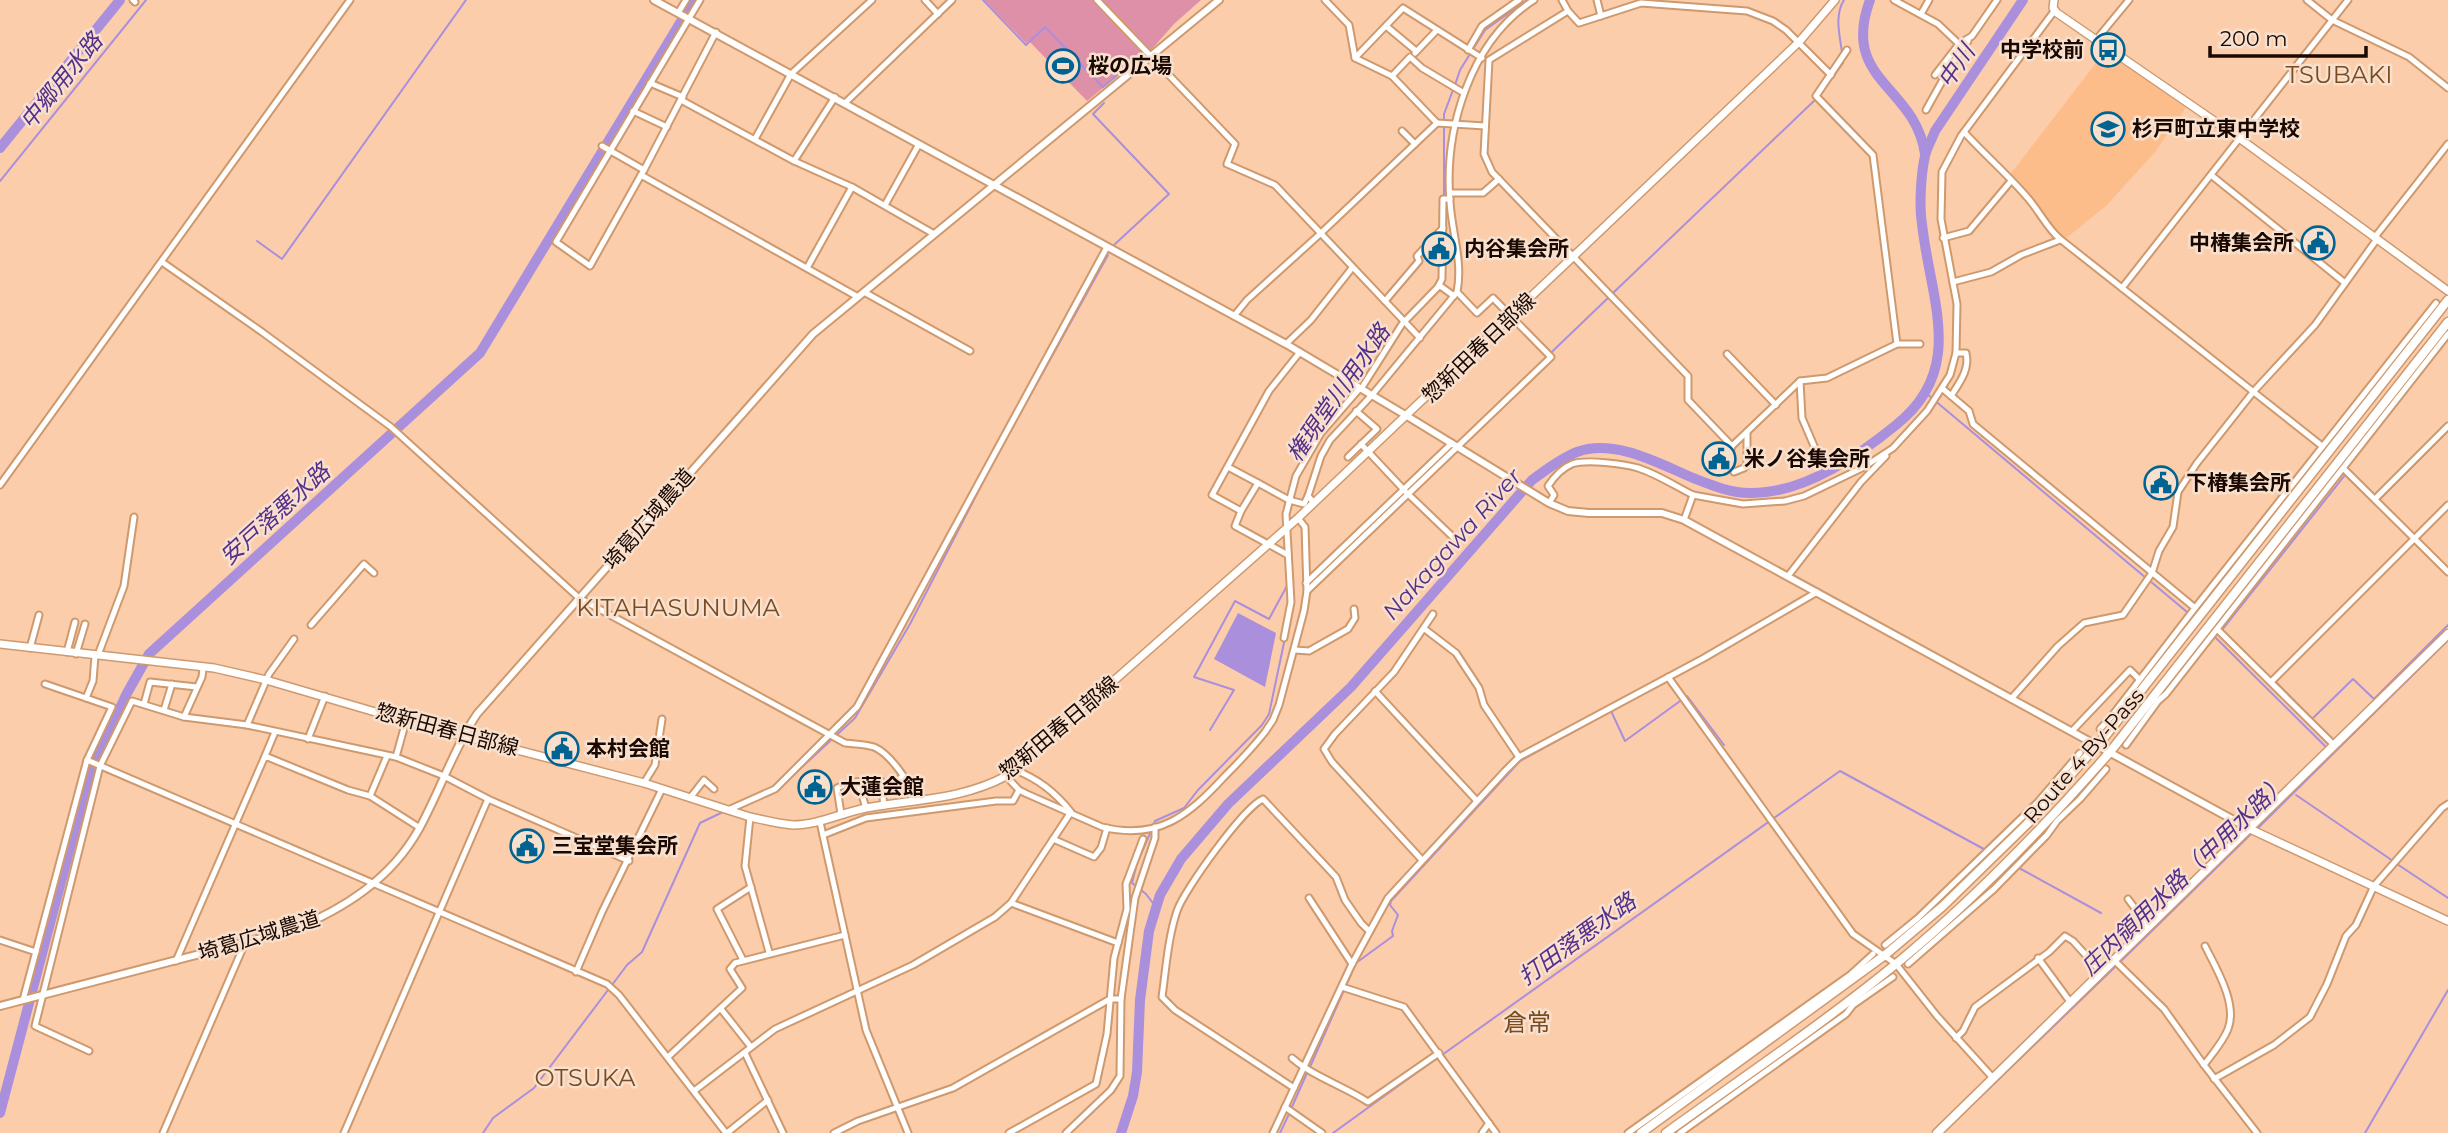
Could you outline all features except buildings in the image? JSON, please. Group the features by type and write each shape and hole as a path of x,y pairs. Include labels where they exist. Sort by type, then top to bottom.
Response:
{"main road":[{"path":"2054,0 2054,10 2239,138 2448,291"},
{"name":"惣新田春日部線","path":"0,644 204,668 266,680 406,721 644,783 750,817 794,825 820,822 866,808 957,795 991,784 1006,776 1298,519 1799,42 1834,2"},
{"name":"Route 4 By-Pass","path":"1641,1133 1846,981 1978,873 2097,745 2119,712 2320,456 2448,299"},
{"name":"Route 4 By-Pass","path":"1666,1133 1859,997 1896,964 1936,934 2062,811 2150,706 2439,339 2448,322"},
{"path":"1937,1133 2448,634"},
{"path":"2250,829 2448,921"}],"street":[{"path":"0,485 350,0"},
{"path":"654,0 1286,344 1547,502 1568,511 1662,513 1684,520 2250,829"},
{"path":"679,13 686,0"},
{"path":"700,0 556,242 590,266 643,173 716,32"},
{"path":"755,139 791,74 872,0"},
{"path":"925,0 938,13"},
{"path":"845,103 952,0"},
{"path":"1097,0 1235,144 1227,164 1275,185 1420,338"},
{"name":"埼葛広域農道","path":"0,1006 292,930 346,905 372,885 398,858 419,828 463,734 477,714 813,334 1219,0"},
{"path":"1325,0 1349,24 1354,58"},
{"path":"1331,6 1337,0"},
{"path":"1468,50 1482,26 1520,0"},
{"path":"1228,467 1304,504 1321,456 1339,429 1373,395 1455,294 1460,275 1450,196 1455,125 1464,93 1497,32 1520,9 1535,0"},
{"path":"1562,0 1579,23 1641,3 1679,3 1735,10 1773,21 1799,42 1831,75"},
{"path":"1597,0 1601,16"},
{"path":"1735,10 1736,0"},
{"path":"1823,0 1834,2"},
{"path":"1921,14 1929,0"},
{"path":"1926,110 1950,67 1997,0"},
{"path":"2096,40 2129,0"},
{"path":"2306,0 2332,20 2409,57 2448,88"},
{"path":"2122,288 2348,0"},
{"path":"1897,1 1938,24 1959,44"},
{"path":"1354,58 1403,8 1485,58"},
{"path":"1788,576 1861,482 1921,419 1943,389 1954,367 1958,316 1943,238 1940,201 1942,172 1964,132 2054,10"},
{"path":"1485,58 1568,11"},
{"path":"1386,26 1416,51"},
{"path":"1392,76 1437,30"},
{"path":"1935,75 1959,44 1972,36"},
{"path":"1847,50 1816,96 1872,155 1897,344"},
{"path":"1410,57 1422,68 1464,93"},
{"path":"1354,58 1392,76 1437,123 1485,127"},
{"path":"1485,58 1484,154 1492,172 1688,376 1688,400 1731,446"},
{"path":"650,83 794,161 852,187 934,233"},
{"path":"794,161 835,97"},
{"path":"633,111 667,127"},
{"path":"1234,316 1247,300 1437,123"},
{"path":"1402,131 1415,144"},
{"path":"1964,132 2034,205 2049,230 2322,446"},
{"path":"884,205 919,144"},
{"path":"2011,699 2058,646 2084,623 2123,615 2152,573 2159,551 2173,527 2178,492 2197,463 2254,391 2315,325 2376,238 2448,144"},
{"path":"602,146 643,173 807,268 971,351"},
{"path":"2211,175 2345,283"},
{"path":"1284,639 1291,602 1286,514 1292,500 1296,476 1305,457 1340,408 1362,389 1404,322 1439,285 1443,274 1443,199 1483,193 1499,179"},
{"path":"1943,238 1969,231 2011,181"},
{"path":"807,268 852,187"},
{"path":"1443,227 1453,228"},
{"path":"1385,302 1419,261 1417,256 1443,227"},
{"path":"1953,282 1991,272 2021,255 2060,239"},
{"path":"730,811 775,789 857,707 1107,247"},
{"path":"162,262 391,427 579,598 837,739 845,743 872,747 889,759 912,788 917,801"},
{"path":"1286,344 1311,320 1352,268"},
{"path":"1307,592 1455,444 1551,357 1493,298 1477,313 1455,294 1439,285"},
{"path":"2100,729 2119,712 2139,679 2320,456 2322,446 2413,339 2437,303"},
{"path":"2126,745 2150,706 2217,629 2433,355 2439,339 2448,334"},
{"path":"1725,469 1731,446 1800,381 1827,377 1897,344 1920,344"},
{"path":"1241,511 1212,495 1269,391 1300,352"},
{"path":"1951,396 1961,381 1968,360 1966,353 1956,353"},
{"path":"1727,354 1776,405"},
{"path":"1800,381 1802,418 1817,453"},
{"path":"1943,389 1969,411 1973,424 2195,608"},
{"path":"1348,457 1377,429 1356,411"},
{"path":"2375,499 2448,426"},
{"path":"1734,472 1748,464 1747,432"},
{"path":"1361,444 1457,541"},
{"path":"1547,502 1554,495 1548,486 1551,481 1567,468 1580,463 1639,468 1693,495 1743,504 1785,501 1833,483 1894,448"},
{"path":"2344,468 2448,572"},
{"path":"1258,483 1235,526 1288,555"},
{"path":"1306,583 1406,492"},
{"path":"1684,520 1693,495"},
{"path":"1308,496 1314,503"},
{"path":"2271,682 2448,505"},
{"path":"86,698 93,681 97,656 124,586 134,517"},
{"path":"1006,776 1019,790 1107,828 1135,831 1155,827 1190,811 1202,802 1273,720 1295,650 1307,592 1305,527 1298,519"},
{"path":"311,625 364,564 374,572"},
{"path":"1273,1133 1352,964 1388,898 1518,757 1668,677 1817,592"},
{"path":"1295,650 1309,652 1348,629 1355,618 1354,609"},
{"path":"30,648 39,614"},
{"path":"1422,860 1332,762 1324,749 1394,672 1433,614"},
{"path":"67,653 75,622"},
{"path":"76,654 85,624"},
{"path":"2217,629 2335,747"},
{"path":"1426,630 1456,653 1479,688 1484,705 1518,757"},
{"path":"247,725 266,680 294,639"},
{"path":"184,717 204,668"},
{"path":"2071,731 2130,670 2139,679"},
{"path":"1668,677 1853,934 1885,950 1956,1038 1993,1078"},
{"path":"144,704 150,682 197,687"},
{"path":"24,1000 87,760 112,707 45,684"},
{"path":"163,710 172,684"},
{"path":"1375,691 1477,801"},
{"path":"308,739 325,696"},
{"path":"89,1051 35,1026 40,995 100,766 132,701 184,717 247,725 396,757 444,776 488,799 629,861"},
{"path":"644,783 655,765 662,719"},
{"path":"396,757 406,721"},
{"path":"176,961 275,732"},
{"path":"2045,799 2080,752"},
{"path":"265,756 348,790 370,796 419,828"},
{"path":"370,796 387,756"},
{"path":"87,760 610,986 726,1133 768,1100"},
{"path":"1013,769 1053,791 1071,811"},
{"path":"2062,811 2080,799 2106,769"},
{"path":"882,785 895,783 903,776"},
{"path":"690,798 704,780 714,789"},
{"path":"841,814 837,788 858,782 881,781 884,806"},
{"path":"858,782 866,808"},
{"path":"576,972 662,789"},
{"path":"823,835 866,818 1013,801 1019,790"},
{"path":"344,1133 488,799"},
{"path":"1294,1088 1175,1010 1162,997 1169,942 1177,909 1194,881 1235,826 1257,801 1263,799 1336,877 1345,900 1369,931"},
{"path":"2214,1079 2274,1045 2310,1017 2327,984 2346,936 2356,925 2374,886 2448,804"},
{"path":"694,1091 775,1029 913,965 986,924 1011,903 1071,811"},
{"path":"750,817 745,866 769,952"},
{"path":"820,822 866,1030 908,1133"},
{"path":"1066,1133 1111,1090 1121,1076 1121,999 1135,898 1155,838 1155,827"},
{"path":"1053,839 1094,857 1101,848 1107,828"},
{"path":"1009,1133 1096,1084 1107,1034 1118,943 1127,909 1126,884 1143,839"},
{"path":"743,961 717,909 751,887"},
{"path":"1309,898 1352,964"},
{"path":"2128,899 2149,928"},
{"path":"1011,903 1118,943"},
{"path":"1908,964 1936,934"},
{"path":"668,1057 743,988 730,969 735,963 769,952 845,935"},
{"path":"1956,1038 1963,1031 1975,1007 2049,952 2065,936 2102,972"},
{"path":"0,940 36,952"},
{"path":"163,1133 245,943"},
{"path":"2204,1065 2229,1027 2228,995 2205,946"},
{"path":"1628,1133 1846,981 1873,954"},
{"path":"2038,958 2071,1003"},
{"path":"2114,960 2164,1009 2256,1133"},
{"path":"1680,1133 1846,1014 1859,997 1893,977"},
{"path":"1342,987 1404,1007 1496,1133"},
{"path":"834,1133 858,1121 954,1087 1110,999 1121,999"},
{"path":"721,1009 751,1047"},
{"path":"745,1053 783,1133"},
{"path":"1292,1058 1303,1068 1350,1090 1368,1102 1439,1053"},
{"path":"1285,1107 1322,1133"},
{"path":"1482,1133 1489,1123"}],"shaded area":[{"path":"984,0 1201,0 1174,24 1152,49 1142,53 1142,56 1087,101 1029,41 1026,43"},
{"name":"杉戸町立東中学校","path":"2106,50 2187,106 2155,152 2107,205 2065,239 2052,229 2036,202 2009,176"},
{"path":"1238,613 1276,633 1265,687 1214,659"}],"waterway":[{"path":"0,148 120,0"},
{"name":"中郷用水路","path":"0,181 146,0"},
{"path":"257,241 282,259 466,0"},
{"name":"安戸落悪水路","path":"0,1113 90,772 126,695 149,654 480,353 694,0"},
{"path":"983,0 1026,45 1045,27 1103,87"},
{"name":"権現堂川用水路","path":"1455,85 1460,70 1485,30 1527,0"},
{"path":"1842,53 1838,19 1844,0"},
{"path":"1870,0 1863,27 1865,49 1882,82 1908,112 1919,131 1925,154"},
{"name":"Nakagawa River","path":"1121,1133 1133,1096 1137,1072 1140,1000 1149,931 1160,895 1181,859 1228,804 1351,687 1532,480 1577,452 1606,448 1637,454 1728,490 1743,493 1770,492 1809,480 1846,461 1896,425 1918,403 1931,381 1938,357 1939,332 1921,216 1925,156 1935,131 2023,0"},
{"path":"1103,87 1139,57"},
{"path":"1820,95 1843,63 1843,59"},
{"name":"権現堂川用水路","path":"1444,121 1453,90"},
{"path":"1613,293 1816,99"},
{"path":"1104,103 1093,114 1169,194 1114,245"},
{"name":"権現堂川用水路","path":"1444,127 1444,198"},
{"path":"1000,450 1108,255"},
{"name":"権現堂川用水路","path":"1444,279 1445,260"},
{"path":"1456,444 1609,297"},
{"path":"1927,394 2146,578"},
{"path":"2380,499 2448,431"},
{"path":"1408,490 1452,448"},
{"path":"744,806 776,791 855,718 910,624 997,455"},
{"path":"2222,630 2345,475 2375,504"},
{"path":"1314,581 1404,494"},
{"path":"2150,581 2187,612"},
{"path":"1210,730 1234,690 1194,677 1235,601 1269,619 1288,584"},
{"path":"2276,682 2312,719 2353,679 2374,699 2448,625"},
{"name":"権現堂川用水路","path":"1154,824 1155,821 1184,808 1198,790 1262,725 1269,714 1285,638"},
{"path":"2216,638 2325,746"},
{"name":"庄内領用水路（中用水路）","path":"2258,828 2448,640"},
{"path":"1310,1067 1356,963 1393,936 1392,931 1398,915 1390,905 1391,901 1520,761 1611,711 1625,741 1687,696 1724,745"},
{"name":"打田落悪水路","path":"1442,1055 1840,771 1993,854"},
{"path":"2296,795 2393,861"},
{"path":"612,985 627,965 642,952 700,823 725,811"},
{"name":"権現堂川用水路","path":"1152,829 1137,863 1132,883 1146,894 1156,907"},
{"name":"庄内領用水路（中用水路）","path":"2120,962 2251,834"},
{"path":"2397,864 2448,898"},
{"path":"2019,868 2101,913"},
{"name":"庄内領用水路（中用水路）","path":"1943,1133 2116,966"},
{"path":"483,1133 493,1118 534,1088 608,990"},
{"path":"2365,1133 2448,990"},
{"name":"打田落悪水路","path":"1333,1133 1437,1058"},
{"path":"1291,1109 1307,1073"},
{"path":"1280,1133 1289,1114"}],"place":[{"name":"中学校前","path":"2108,50"},
{"name":"桜の広場","path":"1063,66"},
{"name":"杉戸町立東中学校","path":"2108,129"},
{"name":"中椿集会所","path":"2318,243"},
{"name":"内谷集会所","path":"1439,249"},
{"name":"米ノ谷集会所","path":"1719,459"},
{"name":"下椿集会所","path":"2161,483"},
{"name":"本村会館","path":"562,749"},
{"name":"大蓮会館","path":"815,787"},
{"name":"三宝堂集会所","path":"527,846"}],"district":[{"name":"TSUBAKI","path":"2339,75"},
{"name":"KITAHASUNUMA","path":"678,608"},
{"name":"倉常","path":"1527,1023"},
{"name":"OTSUKA","path":"585,1078"}],"water label":[{"name":"中川","path":"1956,66"}]}
